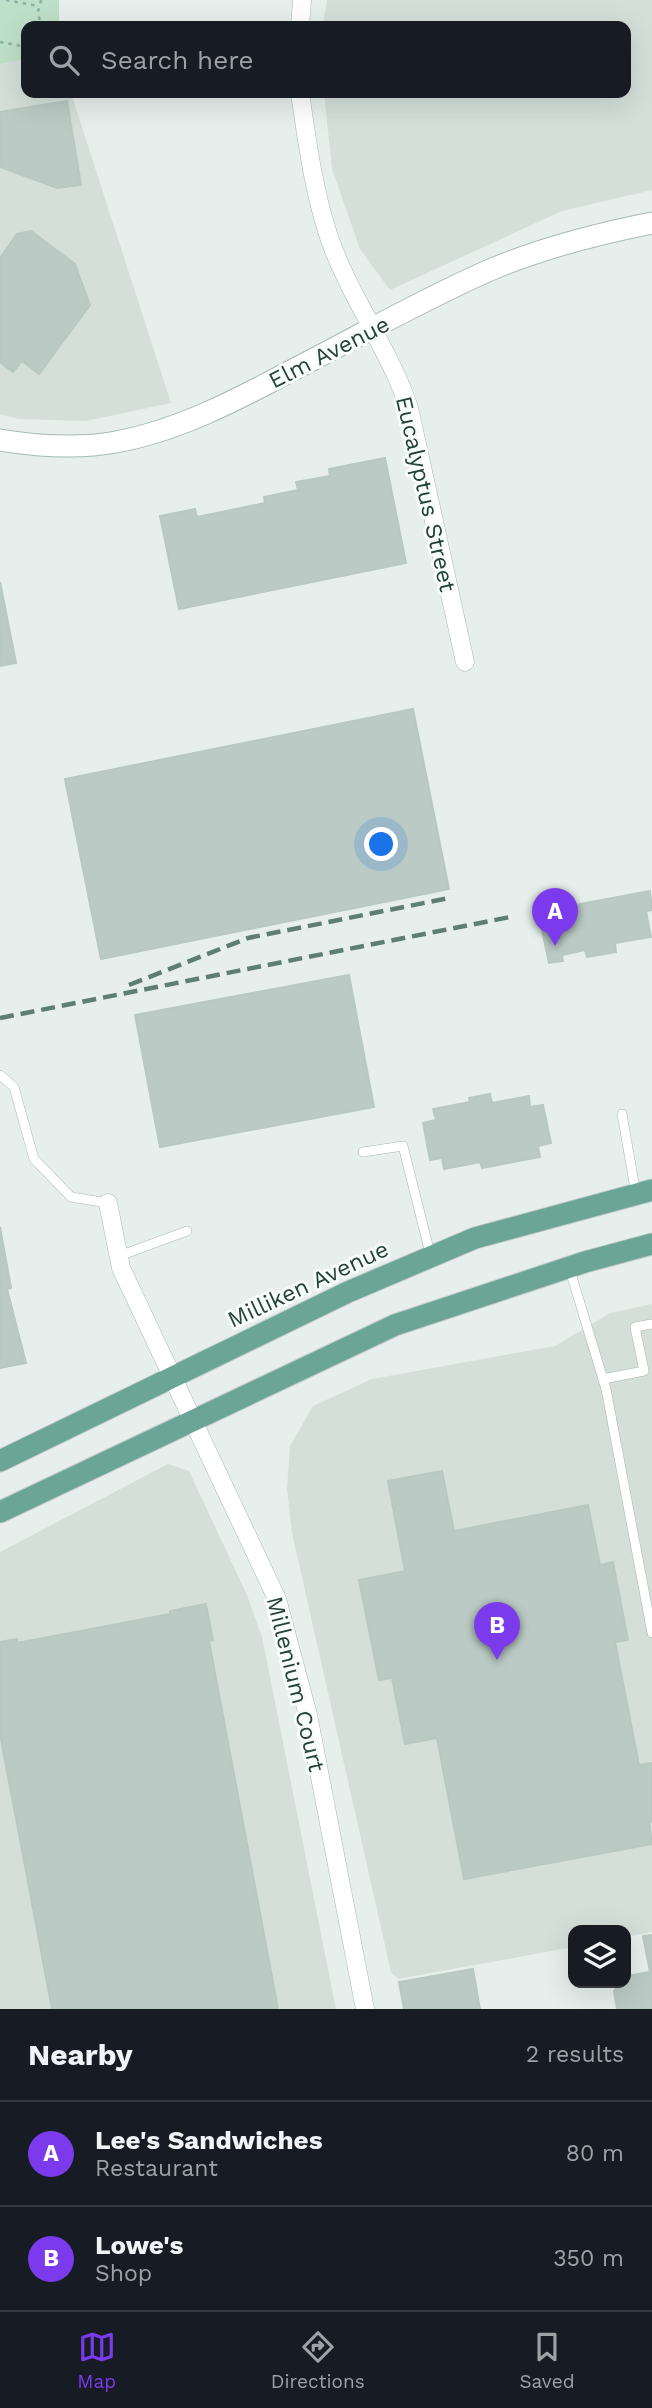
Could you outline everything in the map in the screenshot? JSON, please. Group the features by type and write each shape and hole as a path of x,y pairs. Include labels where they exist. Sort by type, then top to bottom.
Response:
{"main road":[{"name":"Milliken Avenue","path":"0,1461 348,1292 475,1238 644,1192"},
{"path":"0,1512 395,1325 569,1267 652,1244"}],"street":[{"path":"300,21 302,0"},
{"name":"Eucalyptus Street","path":"301,98 310,162 329,236 399,378 409,408 465,662"},
{"name":"Elm Avenue","path":"0,440 41,446 78,445 114,443 147,435 240,398 488,271 539,251 652,223"},
{"name":"Millenium Court","path":"108,1203 121,1268 191,1422 277,1599 308,1715 365,2009"}],"lane":[{"path":"0,1075 14,1087 34,1159 71,1196 108,1203"},
{"path":"622,1114 644,1192"},
{"path":"363,1152 403,1146 430,1257"},
{"path":"118,1256 187,1231"},
{"path":"569,1267 603,1379 652,1633"},
{"path":"603,1379 643,1371 635,1327 652,1324"}],"path":[{"path":"6,0 38,6"},
{"path":"40,21 38,6 41,0"},
{"path":"0,42 21,46"}],"shaded area":[{"path":"0,0 59,0 59,21 21,21 21,98 73,98 171,403 86,421 18,419 0,414"},
{"path":"327,0 652,0 652,190 562,211 390,290 360,249 332,169 325,98 631,98 631,21 324,21"},
{"path":"652,1304 652,1932 631,1936 631,1925 568,1925 568,1948 398,1979 391,1972 292,1533 287,1489 290,1446 313,1406 372,1379 555,1346 610,1313"},
{"path":"168,1464 189,1471 247,1595 262,1637 336,2009 0,2009 0,1552"}],"green space":[{"path":"0,0 59,0 59,21 21,21 21,60 0,64"}],"building":[{"path":"67,101 81,185 57,188 0,167 0,112"},
{"path":"31,231 75,264 90,305 39,374 22,361 13,372 0,362 0,258 17,234"},
{"path":"385,458 406,563 179,609 160,516 195,509 197,517 265,503 264,497 298,490 296,482 330,476 329,469"},
{"path":"0,582 16,663 0,666"},
{"path":"413,709 449,889 101,959 65,779"},
{"path":"650,891 652,910 646,911 651,937 615,943 616,952 587,957 585,950 562,955 563,961 549,963 538,912"},
{"path":"349,975 374,1107 160,1147 135,1015"},
{"path":"490,1094 492,1103 529,1096 530,1107 543,1105 551,1143 538,1146 540,1157 482,1168 480,1162 444,1169 442,1158 430,1160 423,1123 436,1120 433,1109 470,1102 469,1098"},
{"path":"0,1227 11,1288 7,1289 26,1363 0,1368"},
{"path":"442,1471 454,1531 588,1505 600,1565 613,1562 628,1640 615,1642 639,1765 652,1763 652,1821 649,1822 652,1844 464,1879 437,1738 405,1744 392,1678 379,1680 359,1580 405,1571 388,1481"},
{"path":"206,1604 213,1640 209,1641 278,2009 52,2009 0,1734 0,1642 17,1639 17,1643 170,1614 170,1611"},
{"path":"652,1935 652,2009 617,2009 614,1991 616,1988 631,1988 631,1975 650,1972 643,1936"},
{"path":"473,1969 480,2009 404,2009 399,1982"}],"railway":[{"path":"129,985 248,938 449,898"},
{"path":"0,1018 510,917"}],"place":[{"name":"Lee's Sandwiches","path":"555,946"},
{"name":"Lowe's","path":"497,1660"}]}
